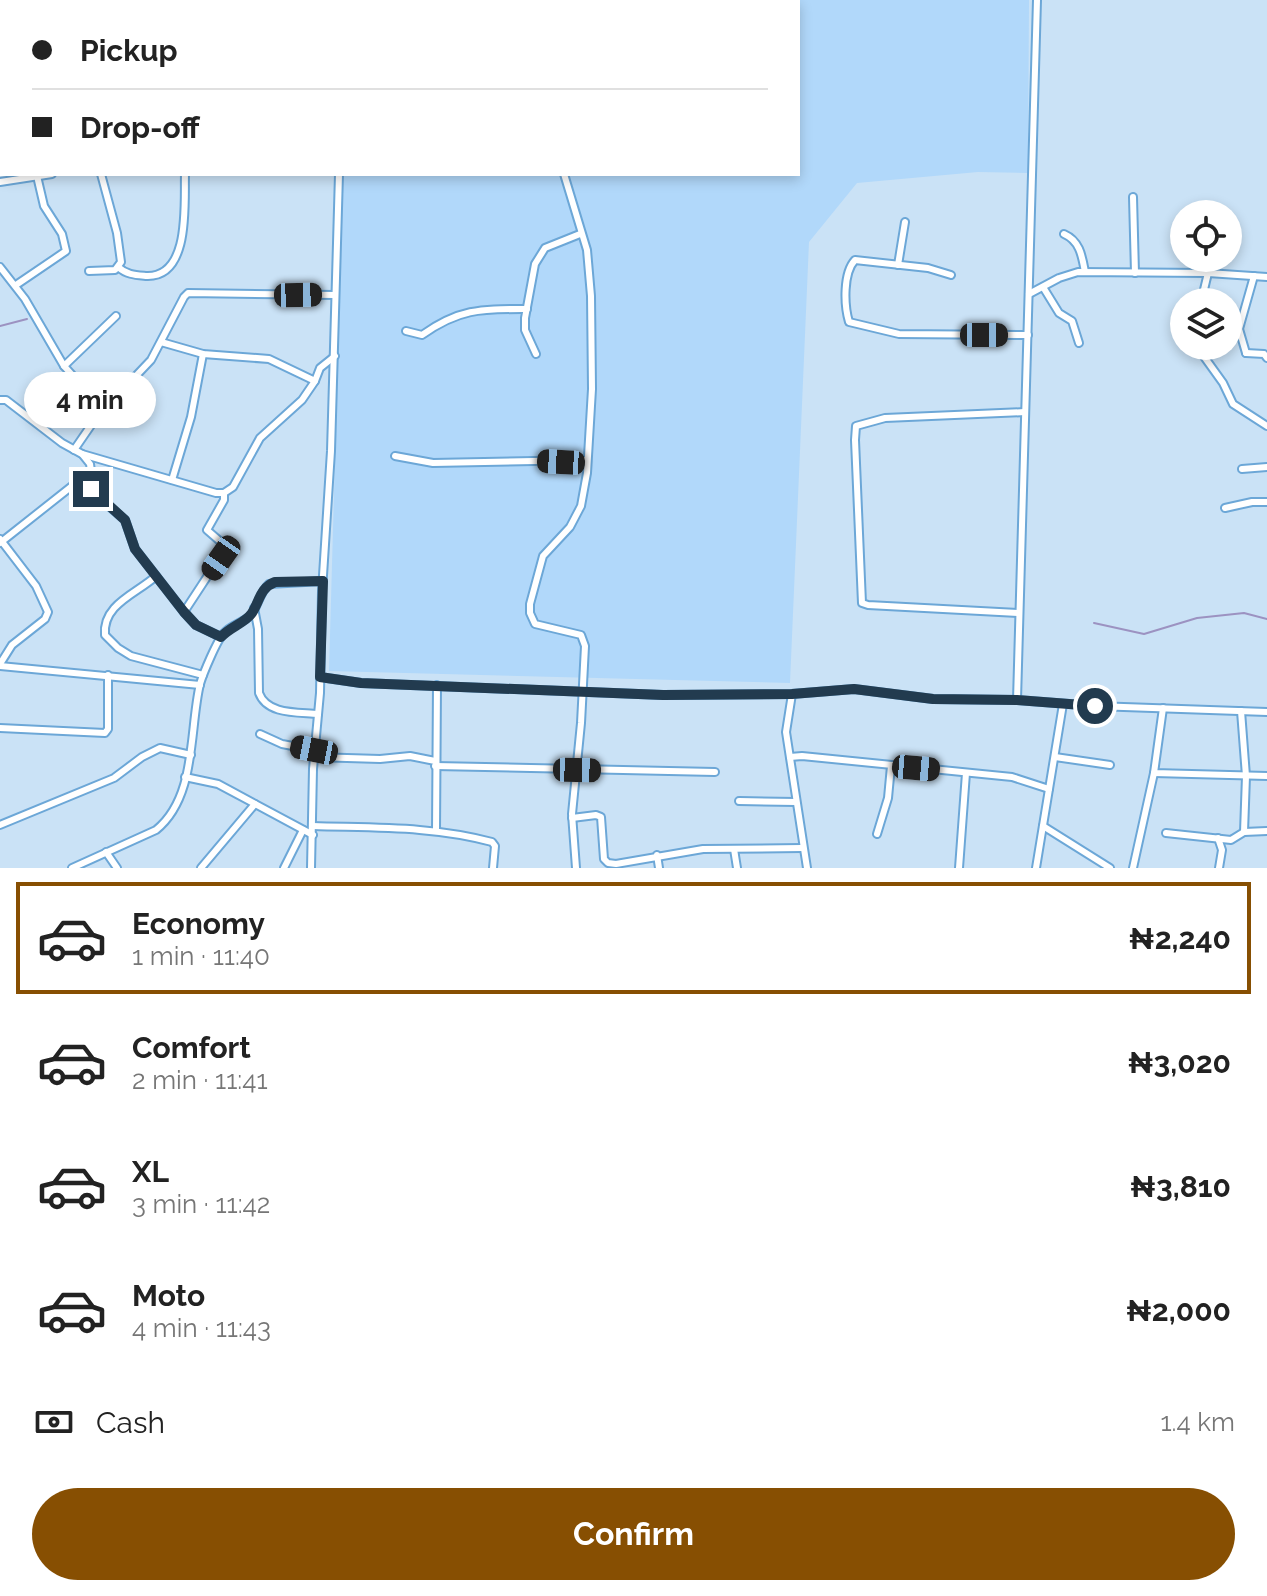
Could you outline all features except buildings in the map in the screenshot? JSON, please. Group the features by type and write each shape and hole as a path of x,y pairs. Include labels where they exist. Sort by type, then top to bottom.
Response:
{"street":[{"path":"1017,700 1037,0"},
{"path":"0,182 37,176 44,206 62,234 66,251 16,285"},
{"path":"102,176 120,249 118,267"},
{"path":"118,267 130,274 152,276 172,262 183,237 185,176"},
{"path":"311,868 335,356 339,176"},
{"path":"564,176 587,250 591,296 592,389 587,460 581,506 570,527 543,556 530,613 535,624 581,635 585,646 572,818 576,868"},
{"path":"1133,197 1135,273"},
{"path":"898,265 905,222"},
{"path":"536,354 525,330 535,264 545,248 580,234"},
{"path":"1064,234 1074,241 1081,253 1085,272"},
{"path":"951,275 859,259 852,263 847,286 849,322 899,334 1028,335"},
{"path":"0,267 16,285 64,366 104,410"},
{"path":"89,271 115,270 118,267"},
{"path":"1029,294 1059,278 1085,272 1267,277"},
{"path":"1204,288 1208,273"},
{"path":"1254,276 1239,329 1246,353 1264,354 1267,358"},
{"path":"1043,287 1059,313 1072,321 1079,343"},
{"path":"74,450 104,410 145,367 188,293 335,295"},
{"path":"406,331 422,335 440,322 461,313 527,309"},
{"path":"64,366 116,316"},
{"path":"161,342 203,354 269,359 315,381"},
{"path":"172,480 191,417 203,354"},
{"path":"0,400 6,400 82,454 224,493 233,487 260,438 288,414 315,381 320,368 335,356"},
{"path":"1206,360 1233,404 1267,426"},
{"path":"1018,613 862,603 855,440 856,426 885,418 1025,412"},
{"path":"82,454 91,471 1,541 36,586 48,612 45,619 12,645 0,665 200,685"},
{"path":"395,456 446,463 587,460"},
{"path":"1242,469 1267,467"},
{"path":"85,476 96,495 125,520 135,549 184,612 196,625 221,637"},
{"path":"184,612 222,554 222,543 207,530 224,500 224,493"},
{"path":"1225,508 1267,502"},
{"path":"156,576 121,600 105,624 105,635 131,656 203,675"},
{"path":"72,868 156,830 167,821 174,810 191,755 200,685 221,637 251,615 269,584 323,581"},
{"path":"254,608 262,701 265,705 286,711 318,714"},
{"path":"0,728 105,733 108,729 108,675"},
{"path":"320,677 361,683 581,693 792,694 854,689 933,699 1267,712"},
{"path":"436,831 437,685"},
{"path":"792,694 786,732 807,868"},
{"path":"1036,868 1063,704"},
{"path":"1133,868 1154,773 1163,708"},
{"path":"1241,711 1246,776 1244,832"},
{"path":"260,734 314,754 380,759 410,756 435,763 577,770 715,772"},
{"path":"0,825 114,778 160,748 191,755"},
{"path":"790,753 1012,777 1049,789"},
{"path":"1055,757 1110,765"},
{"path":"877,834 888,798 891,766"},
{"path":"959,868 966,773"},
{"path":"1154,773 1267,776"},
{"path":"185,777 218,784 313,835"},
{"path":"739,801 796,802"},
{"path":"205,867 255,804"},
{"path":"572,818 601,817 606,862 616,864 703,849 802,848"},
{"path":"313,826 436,831 492,842 495,846 493,868"},
{"path":"1043,826 1110,868"},
{"path":"284,868 303,830"},
{"path":"1166,833 1231,840 1244,832 1267,831"},
{"path":"1218,838 1222,850 1219,868"},
{"path":"734,849 737,868"},
{"path":"106,852 117,868"},
{"path":"657,855 659,868"}],"shaded area":[{"path":"800,0 1029,0 1028,173 978,172 857,183 809,242 790,683 329,671 343,176 800,176"}],"waterway":[{"path":"0,326 27,319"},
{"path":"1094,623 1144,634 1197,618 1244,613 1267,619"}],"route":[{"path":"91,489 125,520 135,549 184,612 196,625 221,637 251,615 269,584 323,581 320,677 361,683 663,695 792,694 854,689 933,699 1017,700 1095,706"}]}
